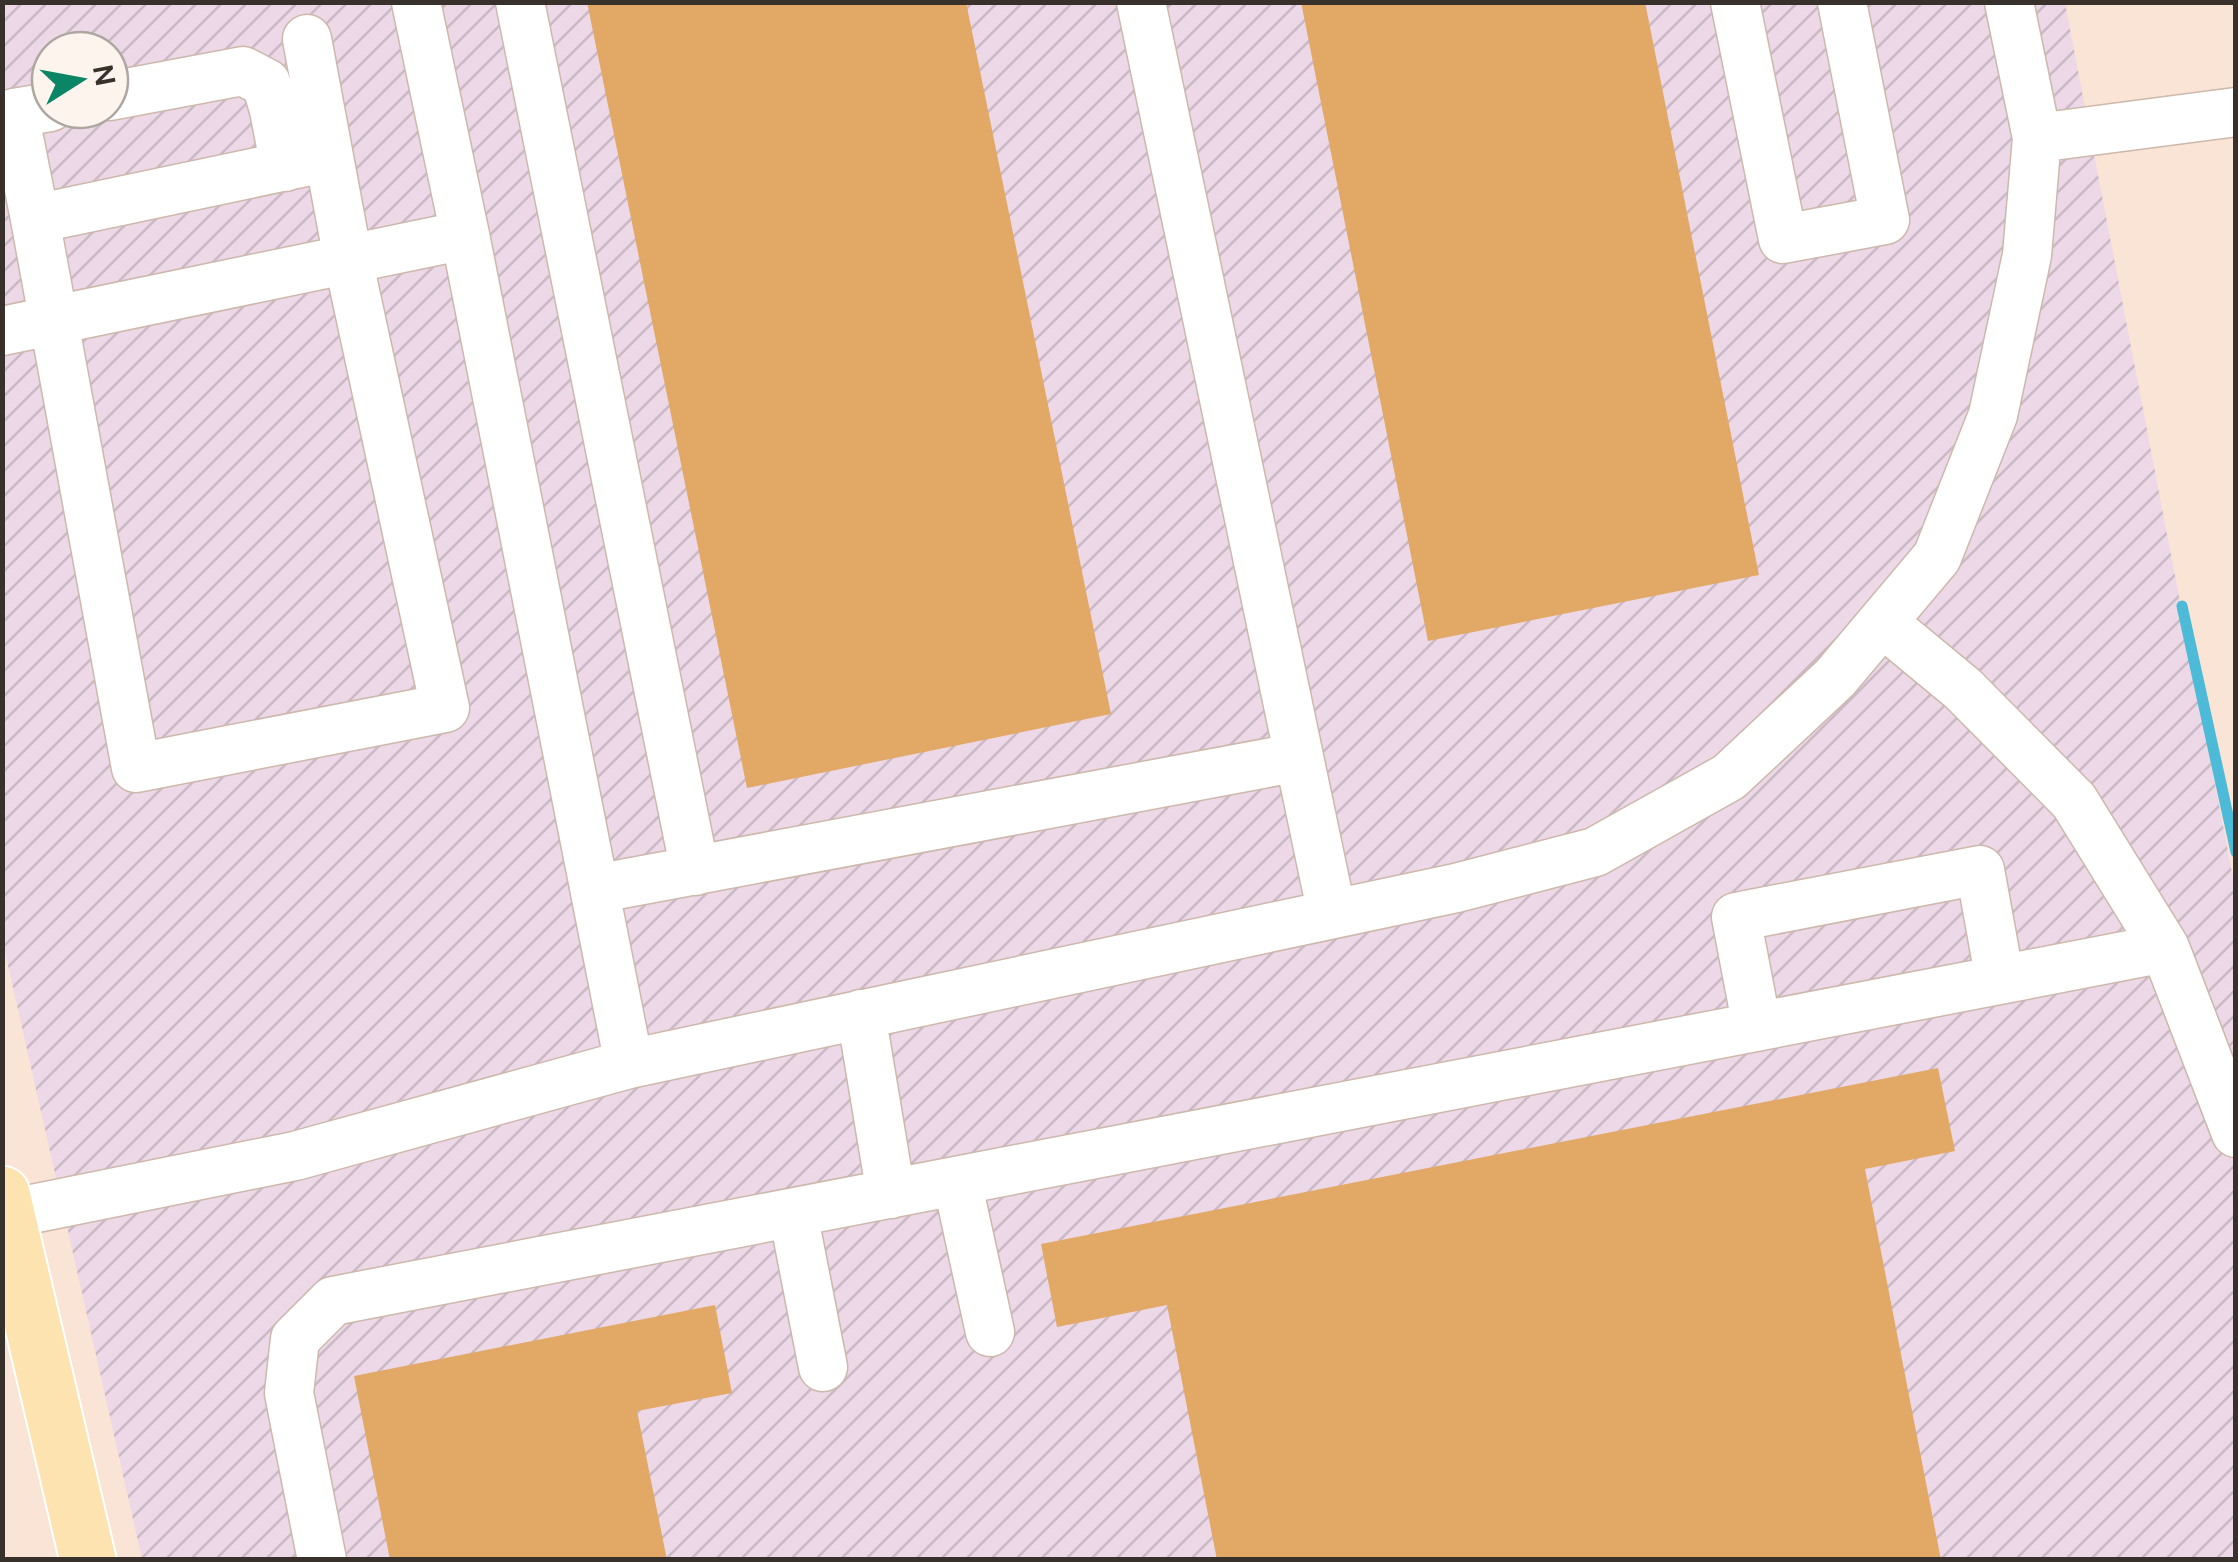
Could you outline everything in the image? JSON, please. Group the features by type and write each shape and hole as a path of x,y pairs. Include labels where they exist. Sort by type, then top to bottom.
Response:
{"main road":[{"path":"4,1211 88,1560"}],"street":[{"path":"416,2 466,235 629,1064"},
{"path":"520,2 695,870"},
{"path":"1141,2 1332,914"},
{"path":"1735,2 1784,239 1885,220 1842,2"},
{"path":"4,1211 294,1156 629,1064 1456,888 1595,852 1729,776 1835,678 1937,557 1993,415 2027,255 2037,138 2009,2"},
{"path":"307,39 307,162"},
{"path":"30,110 14,113 136,768 445,708 348,259 307,162 274,110 266,83 244,71 130,92"},
{"path":"2037,138 2236,112"},
{"path":"35,219 307,162"},
{"path":"2,332 466,235"},
{"path":"1882,622 1963,689 2074,801 2165,948 2236,1133"},
{"path":"594,890 1299,757"},
{"path":"1756,1027 1736,917 1961,873 1980,870 2000,980"},
{"path":"322,1560 289,1393 296,1339 334,1302 2165,948"},
{"path":"861,1014 891,1194"},
{"path":"957,1181 990,1332"},
{"path":"793,1212 823,1367"}],"shaded area":[{"path":"2,3 2065,3 2235,888 2235,1559 142,1559 3,943"}],"building":[{"path":"587,2 966,2 1111,714 747,788"},
{"path":"1301,2 1645,2 1759,575 1428,641"},
{"path":"1938,1068 1955,1151 1865,1169 1941,1560 1217,1560 1167,1305 1057,1327 1041,1244"},
{"path":"715,1305 732,1393 637,1411 667,1560 390,1560 354,1376"}],"waterway":[{"path":"2182,606 2236,852"}]}
